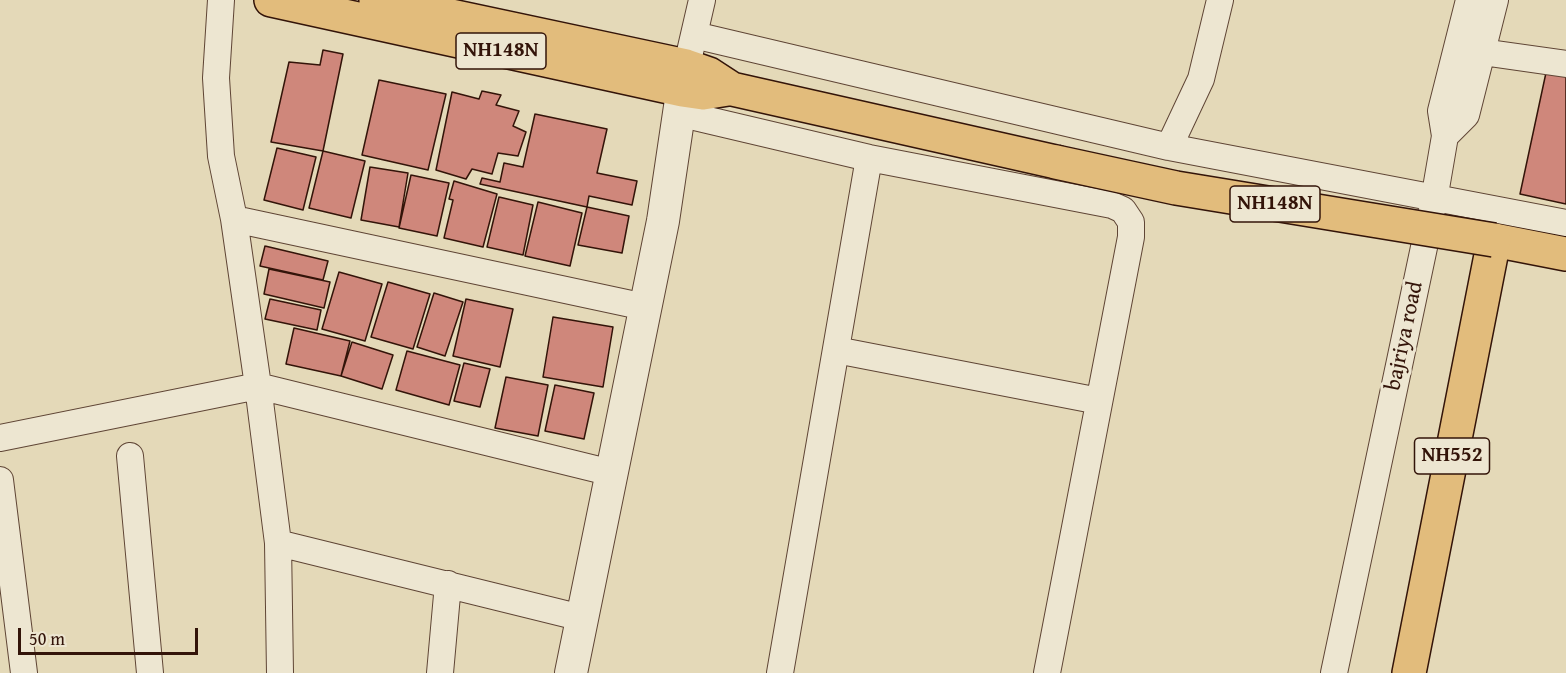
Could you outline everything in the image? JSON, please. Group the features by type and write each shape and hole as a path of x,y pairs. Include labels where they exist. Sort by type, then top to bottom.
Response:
{"highway":[{"name":"NH148N","path":"271,0 682,90 703,93 732,89 1176,188 1494,240"},
{"name":"NH148N","path":"376,0 682,90"},
{"path":"1494,240 1566,254"},
{"name":"NH552","path":"1409,673 1494,240"}],"street":[{"path":"221,0 216,78 221,156 234,219 278,543 280,673"},
{"path":"571,673 663,221 682,90 702,0"},
{"path":"1169,147 1201,79 1220,0"},
{"name":"bajriya road","path":"1334,673 1434,200 1445,136 1441,111 1469,0"},
{"path":"1445,136 1466,115 1495,0"},
{"path":"694,35 1169,147 1434,200 1566,223"},
{"path":"1482,52 1566,64"},
{"path":"682,90 869,158 1112,205 1123,210 1131,222 1131,237 1047,673"},
{"path":"780,673 869,158"},
{"path":"234,219 645,307"},
{"path":"836,350 1099,401"},
{"path":"0,438 258,387 612,473"},
{"path":"130,456 150,673"},
{"path":"0,480 3,519 24,673"},
{"path":"278,543 582,618"},
{"path":"440,673 448,585"}],"building":[{"path":"323,50 343,54 323,151 271,142 289,62 320,65"},
{"path":"1547,68 1566,72 1566,204 1520,194"},
{"path":"379,80 446,94 428,170 362,155"},
{"path":"482,91 501,95 496,105 519,111 513,126 526,132 518,156 498,153 492,174 472,169 466,179 436,170 452,92 479,99"},
{"path":"535,114 607,129 597,173 637,181 632,205 589,196 587,207 480,184 482,178 500,182 504,163 523,167"},
{"path":"277,148 316,157 303,210 264,200"},
{"path":"323,151 365,161 351,218 309,208"},
{"path":"370,167 408,173 399,227 361,220"},
{"path":"411,175 449,183 437,236 399,228"},
{"path":"454,181 497,194 483,247 444,238 453,200 449,199"},
{"path":"499,197 533,205 523,255 487,247"},
{"path":"538,202 582,213 570,266 525,256"},
{"path":"587,207 629,216 622,253 578,245"},
{"path":"265,246 328,261 323,280 260,266"},
{"path":"269,269 330,282 324,308 264,294"},
{"path":"339,272 382,284 365,341 322,329"},
{"path":"388,282 430,294 413,349 371,337"},
{"path":"434,293 463,302 445,356 417,347"},
{"path":"270,299 321,310 317,330 265,319"},
{"path":"466,299 513,309 500,367 453,356"},
{"path":"553,317 613,327 603,387 543,377"},
{"path":"294,328 350,341 341,376 286,364"},
{"path":"352,342 393,355 382,389 341,376"},
{"path":"407,351 460,365 449,405 396,390"},
{"path":"464,363 490,369 480,407 454,401"},
{"path":"506,377 548,385 538,436 495,428"},
{"path":"555,385 594,393 584,439 545,431"}]}
